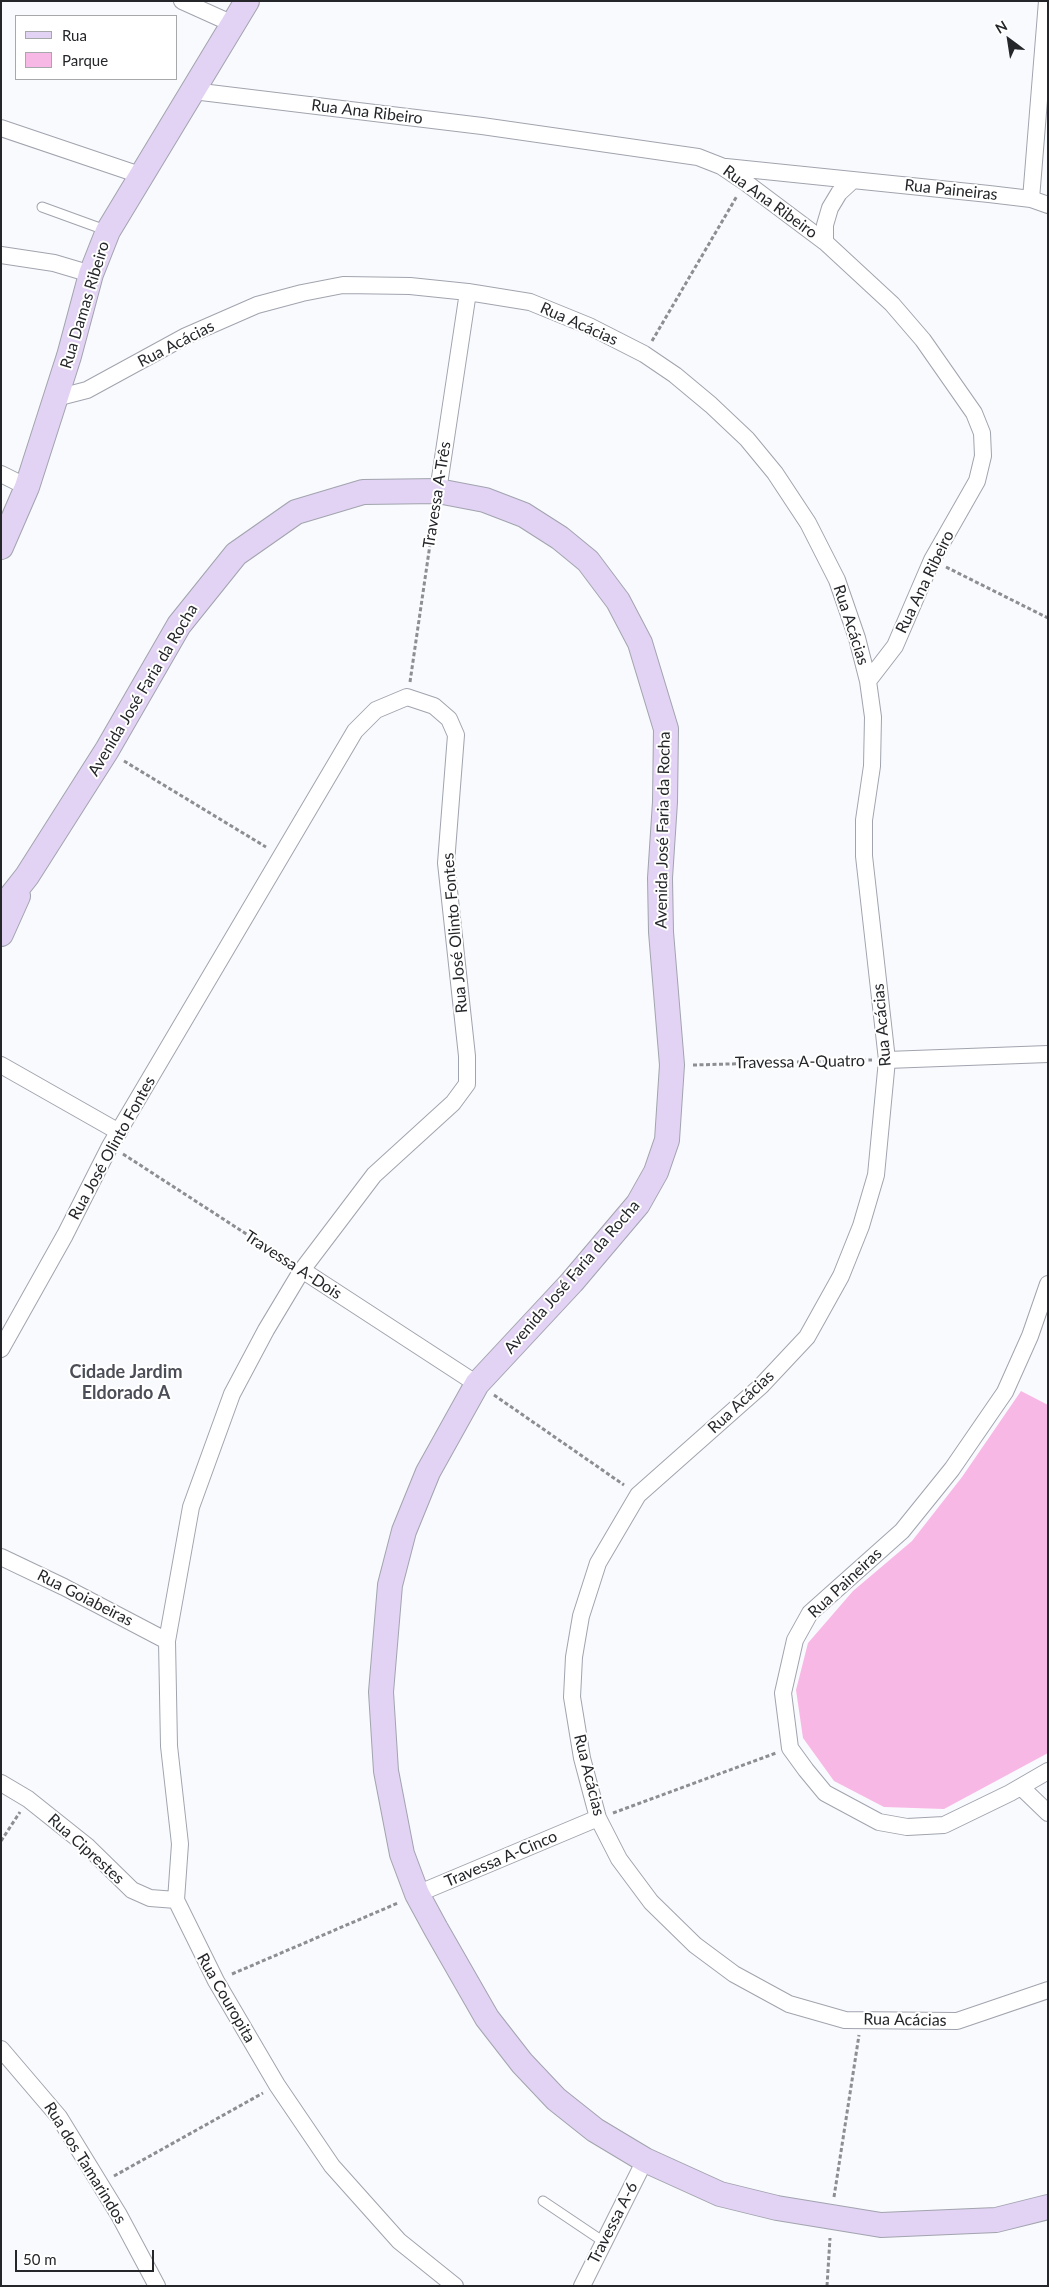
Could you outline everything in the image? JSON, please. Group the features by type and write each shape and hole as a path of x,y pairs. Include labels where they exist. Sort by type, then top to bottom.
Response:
{"street":[{"path":"182,1 233,24"},
{"name":"Rua Damas Ribeiro","path":"1,547 27,487 56,398 91,274 108,231 140,175 247,1"},
{"path":"1031,199 1046,1"},
{"name":"Rua Ana Ribeiro","path":"193,91 482,126 668,151 698,157 721,166 745,182 825,242 892,304 923,340 974,413 982,433 983,456 977,481 932,560 895,646 868,681"},
{"path":"1,128 140,175"},
{"name":"Rua Paineiras","path":"721,166 1031,199 1048,205"},
{"path":"825,242 825,225 830,208 839,193 852,181"},
{"path":"1,255 54,263 91,274"},
{"name":"Rua Acácias","path":"56,398 87,390 186,336 257,305 302,293 343,285 410,286 468,292 530,302 589,326 644,354 675,375 747,439 775,473 808,522 837,580 868,681 873,717 872,766 864,820 864,856 887,1060 876,1175 861,1226 841,1276 807,1337 761,1386 638,1495 598,1563 581,1616 574,1657 572,1697 582,1758 598,1818 619,1859 651,1902 695,1945 734,1974 789,2004 845,2020 957,2021 1048,1990"},
{"name":"Travessa A-Três","path":"438,490 468,292"},
{"path":"1,474 27,487"},
{"name":"Avenida José Faria da Rocha","path":"1,909 27,876 107,750 178,624 236,554 296,512 363,492 438,490 485,500 524,515 560,538 588,561 618,601 640,643 666,730 665,802 660,878 661,932 672,1065 667,1140 656,1172 638,1204 572,1282 477,1384 428,1472 404,1531 390,1585 381,1692 386,1770 402,1854 417,1894 488,2018 522,2063 556,2099 595,2130 644,2160 720,2194 777,2208 881,2226 996,2220 1048,2207"},
{"name":"Rua José Olinto Fontes","path":"1,1349 64,1235 110,1146 355,731 376,710 407,697 434,706 449,719 456,735 446,863 467,1056 467,1084 453,1103 374,1175 302,1270 266,1330 232,1394 191,1507 167,1640"},
{"name":"Avenida José Faria da Rocha","path":"1,934 27,876"},
{"name":"Travessa A-Quatro","path":"887,1060 1048,1054"},
{"path":"1,1065 119,1132"},
{"name":"Travessa A-Dois","path":"302,1270 477,1384"},
{"name":"Rua Paineiras","path":"790,1748 783,1693 795,1640 810,1613 902,1531 952,1469 1005,1392 1030,1336 1048,1284"},
{"name":"Rua Goiabeiras","path":"1,1557 167,1640"},
{"path":"167,1640 169,1746 180,1844 176,1900"},
{"path":"790,1748 825,1793 879,1822 907,1827 944,1825 1021,1787 1048,1771"},
{"name":"Rua Ciprestes","path":"1,1783 28,1799 87,1846 132,1890 150,1898 176,1900"},
{"path":"1021,1787 1048,1813"},
{"name":"Travessa A-Cinco","path":"417,1894 598,1818"},
{"name":"Rua Couropita","path":"176,1900 216,1981 277,2085 332,2166 398,2241 455,2286"},
{"name":"Rua dos Tamarindos","path":"1,2049 59,2117 100,2184 156,2286"},
{"name":"Travessa A-6","path":"582,2286 644,2160"}],"lane":[{"path":"42,207 108,231"},
{"path":"543,2202 604,2242"}],"path":[{"path":"644,354 745,182"},
{"name":"Travessa A-Três","path":"407,697 438,490"},
{"path":"932,560 1048,618"},
{"path":"107,750 282,856"},
{"name":"Travessa A-Quatro","path":"672,1065 887,1060"},
{"name":"Travessa A-Dois","path":"110,1146 302,1270"},
{"path":"477,1384 638,1495"},
{"path":"598,1818 790,1748"},
{"path":"1,1841 28,1799"},
{"path":"216,1981 417,1894"},
{"path":"827,2286 831,2218 862,2020"},
{"path":"100,2184 277,2085"}],"green space":[{"path":"1021,1391 1048,1405 1048,1753 944,1809 884,1807 834,1781 803,1738 796,1690 808,1643 853,1591 912,1541 962,1477"}],"district":[{"name":"Cidade Jardim Eldorado A","path":"126,1382"}]}
